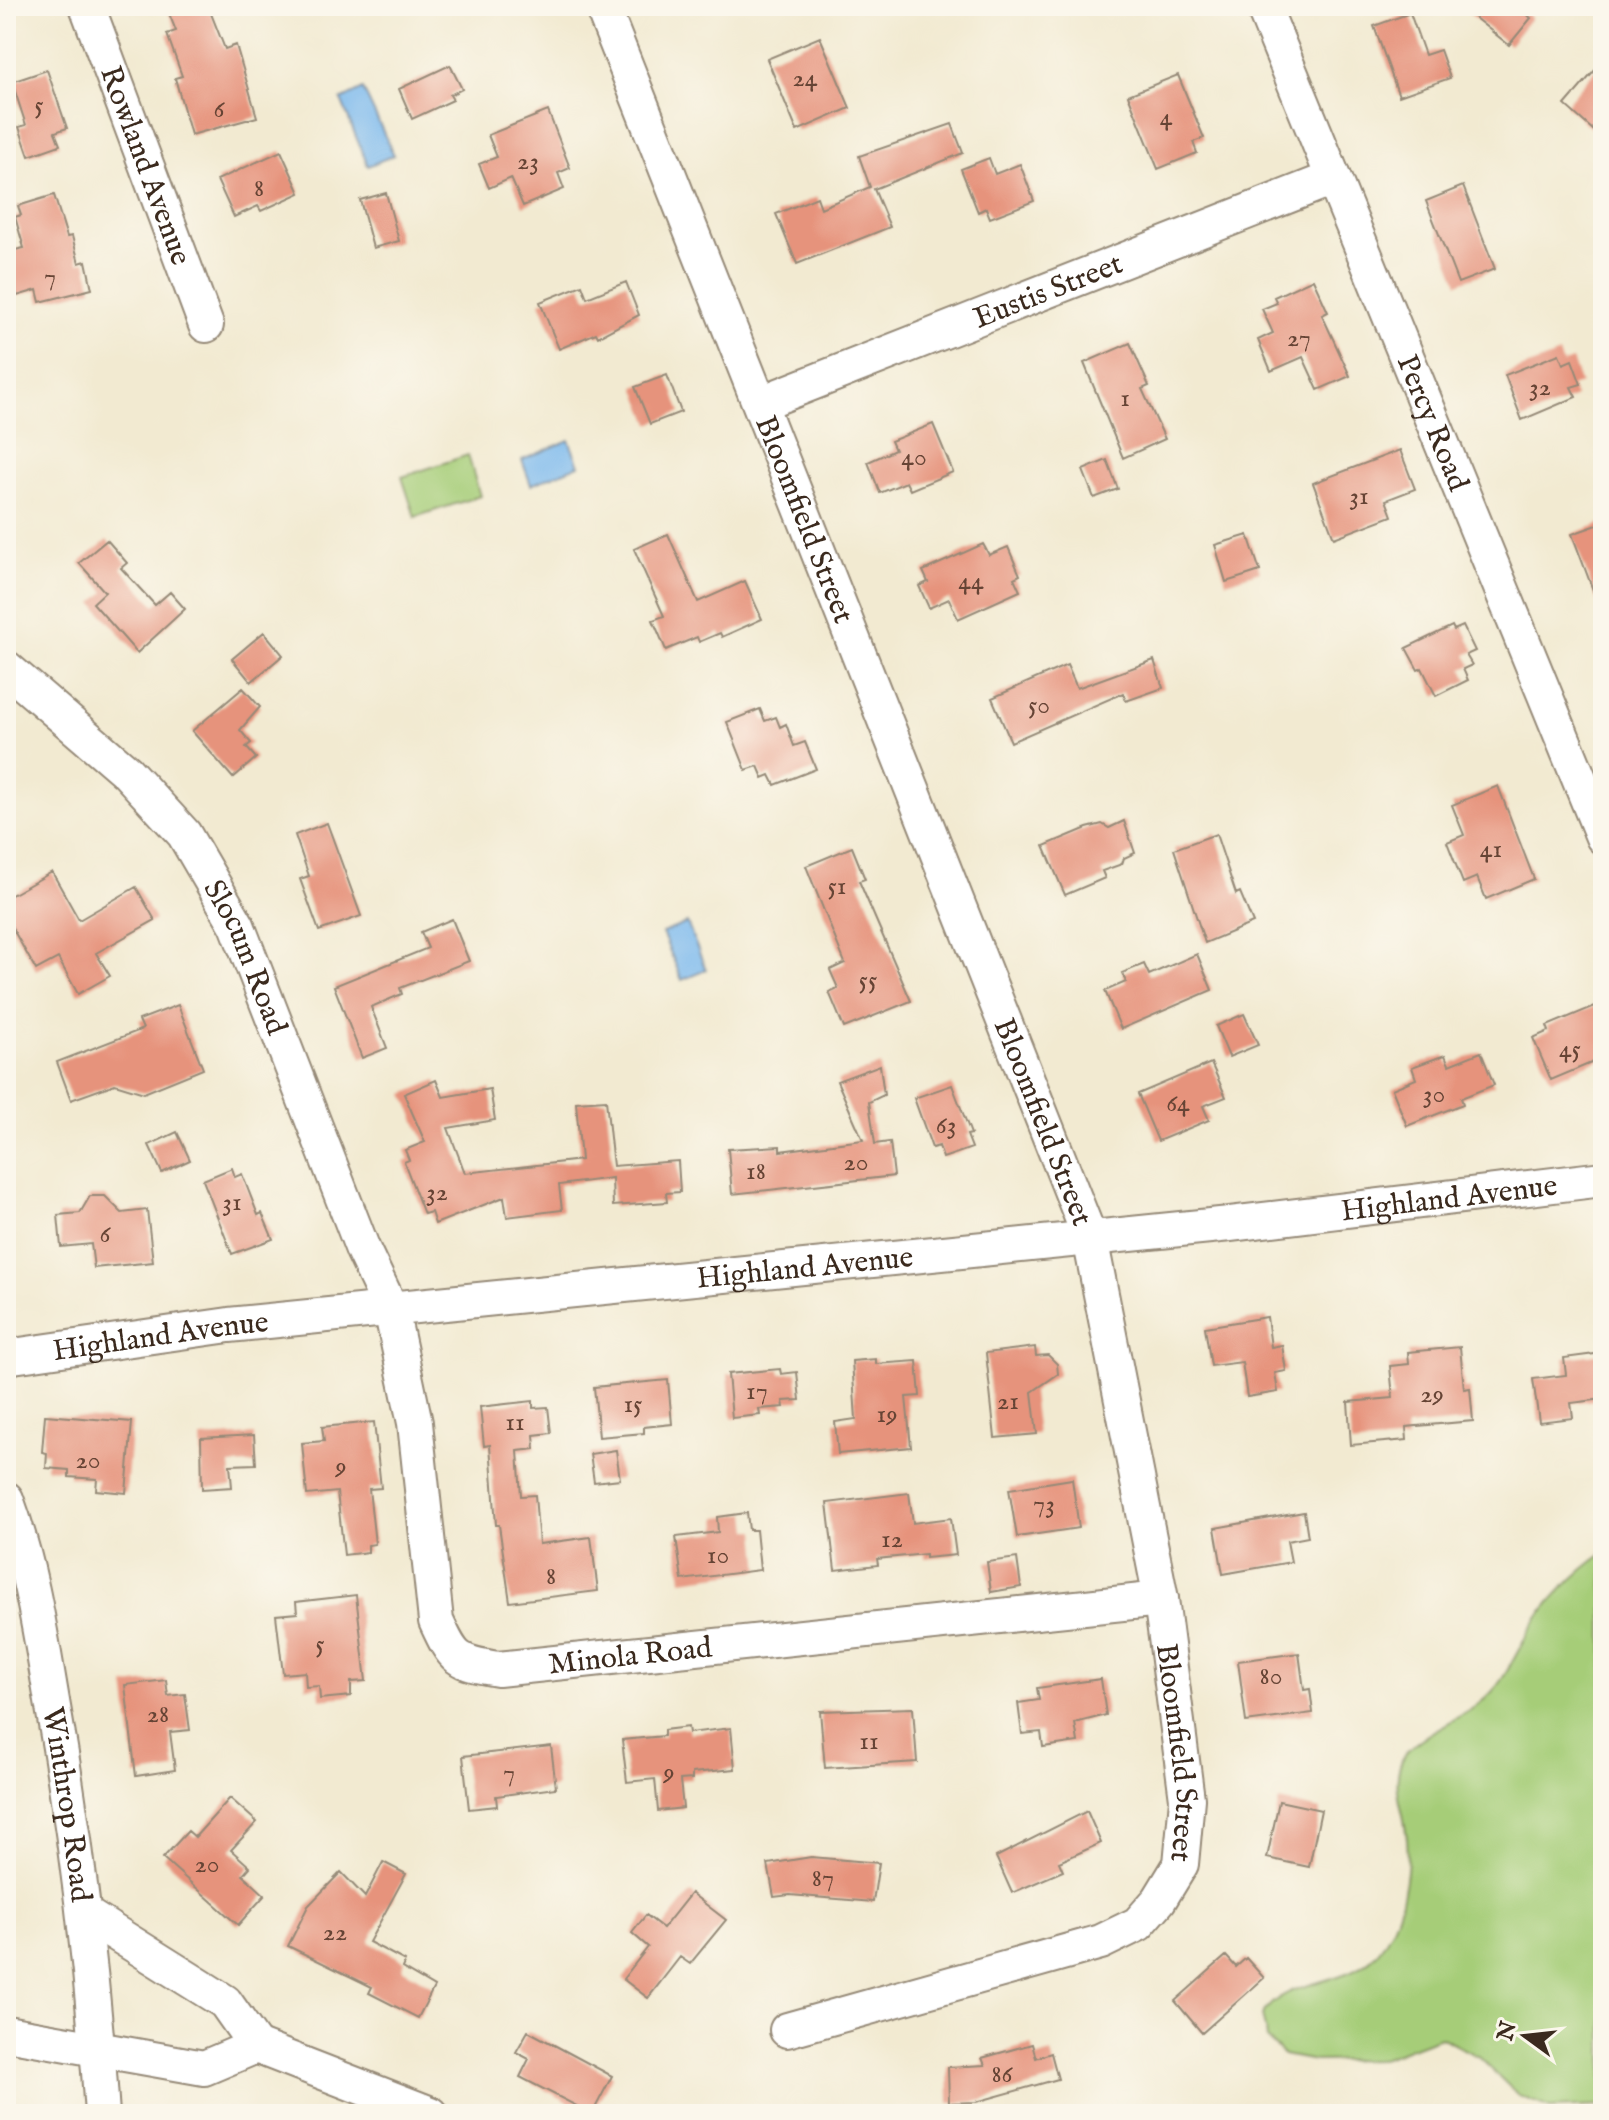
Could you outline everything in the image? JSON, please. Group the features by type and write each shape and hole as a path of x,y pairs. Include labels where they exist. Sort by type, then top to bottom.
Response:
{"street":[{"name":"Rowland Avenue","path":"87,6 206,325"},
{"name":"Bloomfield Street","path":"602,6 1090,1238 1161,1599 1187,1799 1181,1864 1159,1900 1138,1924 1101,1942 787,2030"},
{"name":"Percy Road","path":"1263,6 1603,837"},
{"name":"Eustis Street","path":"761,403 1333,178"},
{"name":"Slocum Road","path":"6,668 127,772 184,834 237,925 363,1250 391,1309"},
{"name":"Highland Avenue","path":"6,1357 229,1325 1090,1238 1603,1179"},
{"name":"Minola Road","path":"391,1309 415,1423 436,1621 448,1646 463,1664 498,1669 1161,1599"},
{"name":"Winthrop Road","path":"6,1499 30,1579 85,1914 102,2114"},
{"path":"85,1914 225,2002 256,2046 431,2114"},
{"path":"6,2033 204,2068 256,2046"}],"green space":[{"path":"468,455 480,496 415,517 402,477"},
{"path":"1603,1554 1603,2106 1550,2108 1519,2096 1479,2057 1440,2037 1379,2060 1315,2061 1284,2055 1267,2039 1262,2015 1272,2003 1286,1994 1365,1964 1377,1953 1393,1926 1407,1875 1407,1841 1398,1785 1399,1769 1407,1751 1488,1696 1513,1662 1542,1612 1572,1579"}],"water":[{"path":"363,89 394,155 368,166 341,100"},
{"path":"569,440 579,465 531,485 522,460"},
{"path":"687,923 706,970 682,980 662,933"}],"building":[{"path":"166,6 208,6 225,49 236,45 257,117 191,135 175,78 182,76 167,34 176,31"},
{"path":"1460,6 1517,6 1531,18 1509,45"},
{"path":"1410,13 1425,55 1440,50 1450,78 1399,96 1374,26"},
{"path":"820,37 850,108 797,131 767,59"},
{"path":"1603,61 1603,139 1565,105"},
{"path":"450,65 462,89 450,95 453,100 412,119 399,89"},
{"path":"47,70 67,128 55,132 60,145 29,156 19,127 26,125 12,82"},
{"path":"1178,75 1204,138 1193,142 1197,153 1158,169 1128,95"},
{"path":"548,111 570,168 558,173 564,189 523,206 511,178 489,188 479,164 497,157 488,135"},
{"path":"952,124 963,153 874,189 890,227 797,264 776,214 817,197 821,208 870,187 859,156"},
{"path":"281,151 300,193 261,211 258,206 234,217 217,180"},
{"path":"989,158 995,174 1020,164 1034,201 990,218 986,208 978,212 961,169"},
{"path":"1463,186 1495,269 1458,283 1426,201"},
{"path":"386,193 399,241 373,248 360,200"},
{"path":"54,195 67,237 72,236 79,263 86,261 92,289 40,302 37,290 17,296 6,252 24,248 15,217 21,215 18,206"},
{"path":"1313,279 1328,312 1322,315 1350,376 1318,390 1303,357 1271,371 1258,340 1273,333 1262,309 1277,303 1274,297"},
{"path":"626,282 639,315 598,337 596,333 559,349 540,302 582,285 587,298"},
{"path":"1130,343 1149,386 1142,389 1165,439 1123,458 1084,363"},
{"path":"1559,354 1563,364 1572,360 1581,384 1571,387 1576,397 1522,420 1505,375"},
{"path":"667,375 681,412 650,424 635,387"},
{"path":"933,424 953,472 910,490 906,482 880,493 868,462 895,450 891,441"},
{"path":"1400,450 1415,489 1386,500 1392,516 1334,538 1313,483"},
{"path":"1107,460 1118,489 1094,498 1083,470"},
{"path":"1603,523 1603,609 1600,609 1572,534"},
{"path":"668,534 698,602 745,581 762,619 722,637 720,633 699,642 697,637 666,650 653,620 664,616 634,549"},
{"path":"1248,535 1260,571 1226,582 1215,545"},
{"path":"107,540 127,563 121,568 155,605 170,592 185,609 137,653 93,603 105,592 79,563"},
{"path":"983,544 989,555 1008,547 1020,575 1014,578 1020,591 958,619 949,599 929,608 919,586 928,582 923,571"},
{"path":"1452,626 1454,630 1463,626 1475,651 1466,655 1472,665 1463,669 1468,680 1436,696 1422,668 1418,670 1406,648"},
{"path":"264,632 283,655 251,682 232,659"},
{"path":"1154,660 1163,688 1126,701 1123,693 1011,742 992,698 1067,665 1077,688"},
{"path":"243,688 260,707 240,730 251,743 246,747 256,758 233,778 192,731"},
{"path":"760,709 765,721 776,717 780,727 786,724 794,746 805,742 816,769 775,785 770,775 763,778 758,766 746,770 727,722"},
{"path":"1498,786 1534,879 1486,899 1477,877 1463,883 1447,842 1464,835 1452,805"},
{"path":"1124,821 1135,853 1124,858 1122,864 1102,871 1105,878 1065,895 1044,846 1087,828 1102,824 1109,828"},
{"path":"327,823 361,916 319,931 300,879 309,876 295,835"},
{"path":"1216,834 1236,894 1240,892 1253,923 1205,943 1174,849"},
{"path":"852,847 865,879 859,881 911,1001 844,1028 829,992 838,988 830,970 845,963 806,866"},
{"path":"52,872 79,920 136,887 155,920 96,953 110,976 78,994 58,958 36,970 6,917 6,898"},
{"path":"452,919 469,961 400,988 402,994 371,1007 387,1048 362,1058 334,986 428,948 421,932"},
{"path":"1197,954 1212,990 1121,1029 1105,991 1126,982 1122,973 1144,964 1149,975"},
{"path":"178,1005 203,1069 144,1093 115,1084 71,1100 57,1062 143,1029 139,1020"},
{"path":"1595,1006 1603,1026 1603,1058 1551,1080 1533,1038 1549,1031 1547,1026"},
{"path":"1244,1014 1258,1045 1229,1057 1216,1026"},
{"path":"1481,1052 1494,1085 1461,1098 1463,1104 1407,1126 1392,1089 1416,1079 1412,1067 1445,1055 1449,1065"},
{"path":"1211,1063 1226,1097 1203,1106 1209,1120 1158,1141 1138,1094"},
{"path":"880,1065 884,1095 869,1102 875,1144 890,1142 894,1176 732,1194 728,1149 780,1146 780,1151 863,1140 837,1081"},
{"path":"436,1080 443,1097 490,1089 495,1120 448,1128 465,1173 581,1160 576,1102 606,1100 613,1166 678,1161 680,1192 666,1193 667,1202 613,1206 612,1178 559,1185 562,1210 507,1217 504,1197 435,1224 431,1212 424,1214 404,1162 409,1160 405,1150 425,1142 404,1094"},
{"path":"952,1085 971,1134 967,1135 972,1148 943,1158 939,1146 932,1148 914,1098"},
{"path":"177,1132 190,1160 162,1173 149,1145"},
{"path":"232,1168 235,1177 242,1174 258,1215 262,1213 273,1239 232,1254 203,1180"},
{"path":"90,1196 105,1196 122,1213 147,1210 153,1262 94,1268 91,1244 61,1247 58,1215 80,1213"},
{"path":"1267,1317 1271,1347 1282,1345 1286,1371 1275,1373 1278,1392 1247,1397 1242,1362 1211,1366 1205,1327"},
{"path":"1035,1347 1036,1356 1048,1355 1057,1364 1058,1374 1032,1392 1037,1434 995,1438 986,1353"},
{"path":"1460,1347 1464,1389 1470,1388 1473,1421 1406,1427 1407,1440 1351,1445 1348,1402 1393,1398 1390,1366 1409,1364 1408,1352"},
{"path":"1603,1353 1603,1399 1571,1403 1573,1418 1539,1422 1533,1379 1566,1375 1564,1358"},
{"path":"876,1359 876,1364 917,1361 920,1396 906,1397 911,1447 838,1454 835,1422 856,1419 852,1361"},
{"path":"780,1369 781,1374 797,1372 800,1400 783,1401 784,1407 759,1409 760,1415 732,1418 728,1374"},
{"path":"668,1380 672,1424 644,1427 644,1433 599,1437 594,1387"},
{"path":"533,1401 533,1408 548,1407 551,1433 534,1435 535,1449 518,1451 521,1496 535,1495 539,1544 591,1537 598,1591 510,1602 499,1525 496,1525 490,1445 484,1446 480,1407"},
{"path":"45,1415 132,1422 126,1493 96,1490 97,1479 69,1477 69,1470 46,1468 47,1453 42,1452"},
{"path":"374,1422 381,1488 369,1489 375,1544 368,1545 368,1552 344,1555 337,1492 307,1495 302,1443 324,1441 322,1427"},
{"path":"254,1435 256,1464 230,1465 232,1487 202,1489 201,1438"},
{"path":"616,1450 620,1479 594,1482 590,1454"},
{"path":"1072,1479 1079,1528 1017,1537 1009,1489"},
{"path":"909,1493 913,1523 951,1518 956,1555 925,1558 925,1554 877,1559 878,1565 835,1570 827,1503"},
{"path":"1304,1512 1308,1537 1287,1541 1291,1562 1223,1574 1215,1528"},
{"path":"747,1513 749,1530 756,1530 760,1570 682,1580 676,1537 718,1532 717,1517"},
{"path":"1017,1558 1021,1587 991,1592 987,1562"},
{"path":"356,1595 366,1681 351,1682 351,1696 320,1699 319,1686 306,1687 305,1672 283,1674 276,1615 297,1613 296,1602"},
{"path":"1299,1653 1304,1690 1310,1689 1313,1713 1246,1722 1238,1661"},
{"path":"1101,1679 1106,1715 1075,1723 1078,1742 1043,1747 1041,1732 1022,1734 1018,1703 1039,1700 1037,1688"},
{"path":"166,1680 168,1696 185,1694 190,1730 170,1732 175,1770 136,1776 125,1685"},
{"path":"913,1708 917,1762 825,1768 820,1711"},
{"path":"688,1727 689,1733 731,1728 735,1769 692,1773 692,1779 680,1780 683,1808 658,1811 655,1779 627,1782 622,1740 664,1736 664,1730"},
{"path":"551,1746 556,1788 496,1796 497,1806 469,1809 463,1756"},
{"path":"230,1798 257,1822 231,1850 250,1867 243,1875 265,1895 238,1925 163,1858 188,1831 195,1837"},
{"path":"1279,1801 1321,1810 1309,1867 1267,1858"},
{"path":"1087,1811 1101,1843 1059,1862 1063,1871 1012,1893 996,1857"},
{"path":"811,1857 879,1863 873,1902 790,1895 774,1897 768,1864"},
{"path":"383,1862 406,1874 369,1942 405,1961 402,1968 434,1987 418,2018 369,1993 372,1987 288,1946 308,1906 341,1872 365,1897"},
{"path":"691,1893 726,1920 690,1964 680,1957 648,1998 623,1979 648,1947 632,1933 646,1915 663,1928"},
{"path":"1226,1956 1236,1967 1246,1958 1264,1978 1202,2033 1175,2001"},
{"path":"528,2031 612,2076 592,2114 520,2077 529,2059 516,2052"},
{"path":"1032,2044 1036,2058 1051,2053 1058,2079 976,2102 949,2103 948,2067 985,2065 982,2058"}]}
